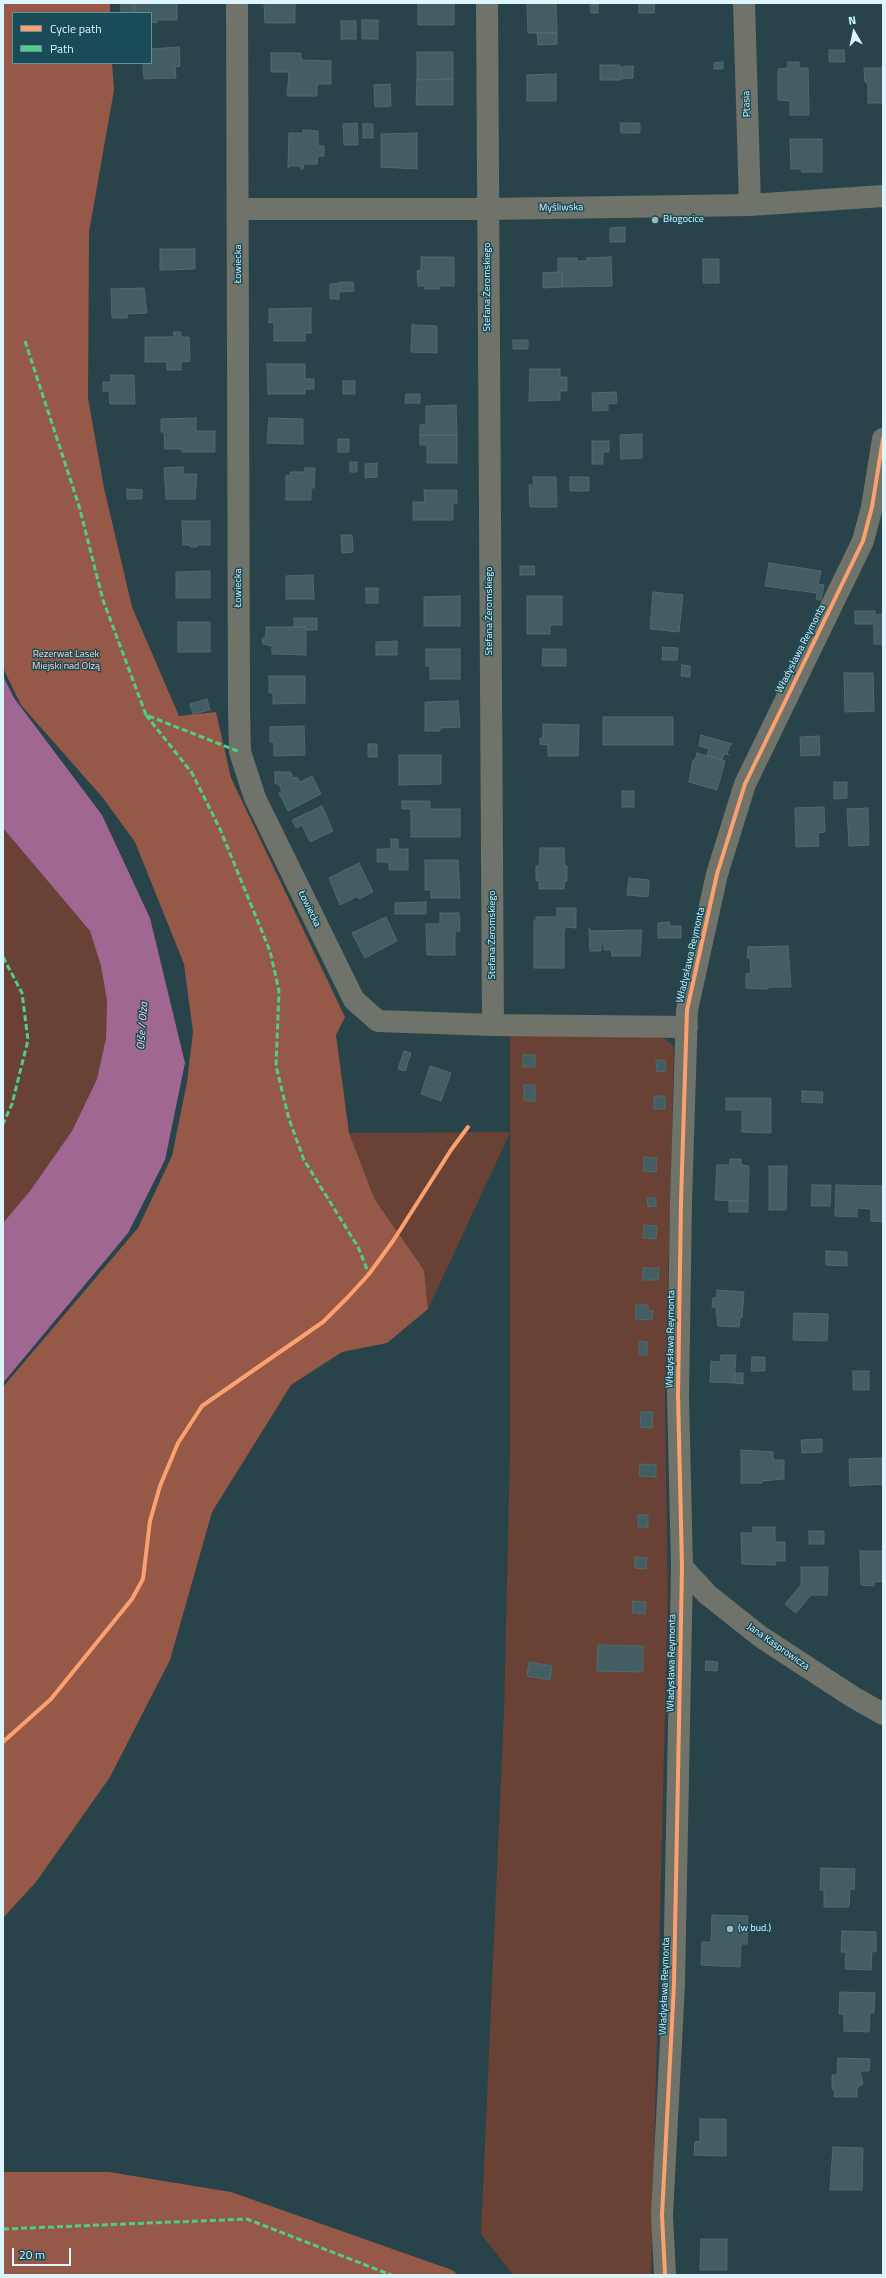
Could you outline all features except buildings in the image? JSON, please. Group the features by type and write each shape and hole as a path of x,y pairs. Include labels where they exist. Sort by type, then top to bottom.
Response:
{"street":[{"name":"Łowiecka","path":"237,3 239,709 240,752 245,772 255,798 354,1000 378,1021 493,1026"},
{"name":"Stefana Żeromskiego","path":"487,3 487,209 493,1026"},
{"name":"Ptasia","path":"744,3 750,205"},
{"name":"Myśliwska","path":"238,209 487,209 750,205 883,196"},
{"name":"Władysława Reymonta","path":"665,2275 662,2215 674,1984 682,1567 678,1395 681,1202 687,1010 717,874 745,784 863,541 872,507 883,439"},
{"path":"493,1026 687,1027"},
{"name":"Jana Kasprowicza","path":"682,1567 708,1595 761,1637 853,1697 883,1714"}],"shaded area":[{"path":"3,828 90,931 101,966 107,1001 106,1038 97,1079 72,1131 30,1191 3,1223"},
{"path":"510,1036 662,1036 674,1047 665,1402 668,1596 651,2275 513,2275 481,2234 504,1710 510,1451 510,1133 428,1309 424,1270 375,1200 349,1133 510,1132"}],"green space":[{"name":"Rezerwat Lasek Miejski nad Olzą","path":"3,3 110,3 110,12 12,12 12,64 112,64 114,90 89,232 88,398 104,488 132,607 179,716 216,712 231,778 345,1017 336,1035 349,1133 375,1200 424,1270 428,1309 387,1343 342,1352 291,1385 212,1512 170,1660 110,1777 36,1882 3,1918 3,1387 138,1228 172,1156 187,1082 193,1032 184,964 135,842 103,798 21,705 3,668"},
{"path":"3,2172 109,2172 231,2192 452,2270 458,2275 3,2275"}],"water":[{"name":"Olše / Olza","path":"3,676 14,698 102,815 150,918 185,1063 165,1160 128,1233 3,1383 3,1223 30,1191 72,1131 97,1079 106,1038 107,1001 101,966 90,931 3,828"}],"marked path":[{"path":"25,341 79,506 103,600 146,715 240,752"},
{"path":"146,715 192,773 220,829 270,951 279,991 276,1066 289,1119 304,1160 358,1247 369,1274"},
{"path":"3,957 22,993 28,1040 12,1104 3,1124"},
{"path":"3,2229 247,2219 391,2275"}],"cycle path":[{"path":"665,2275 662,2215 674,1984 682,1567 678,1395 681,1202 687,1010 717,874 745,784 863,541 872,507 883,439"},
{"path":"3,1742 51,1699 132,1599 143,1579 150,1521 160,1486 178,1443 202,1406 323,1322 348,1297 369,1274 393,1241 451,1150 468,1127"}],"place":[{"name":"Błogocice","path":"655,220"},
{"name":"(w bud.)","path":"730,1929"}]}
